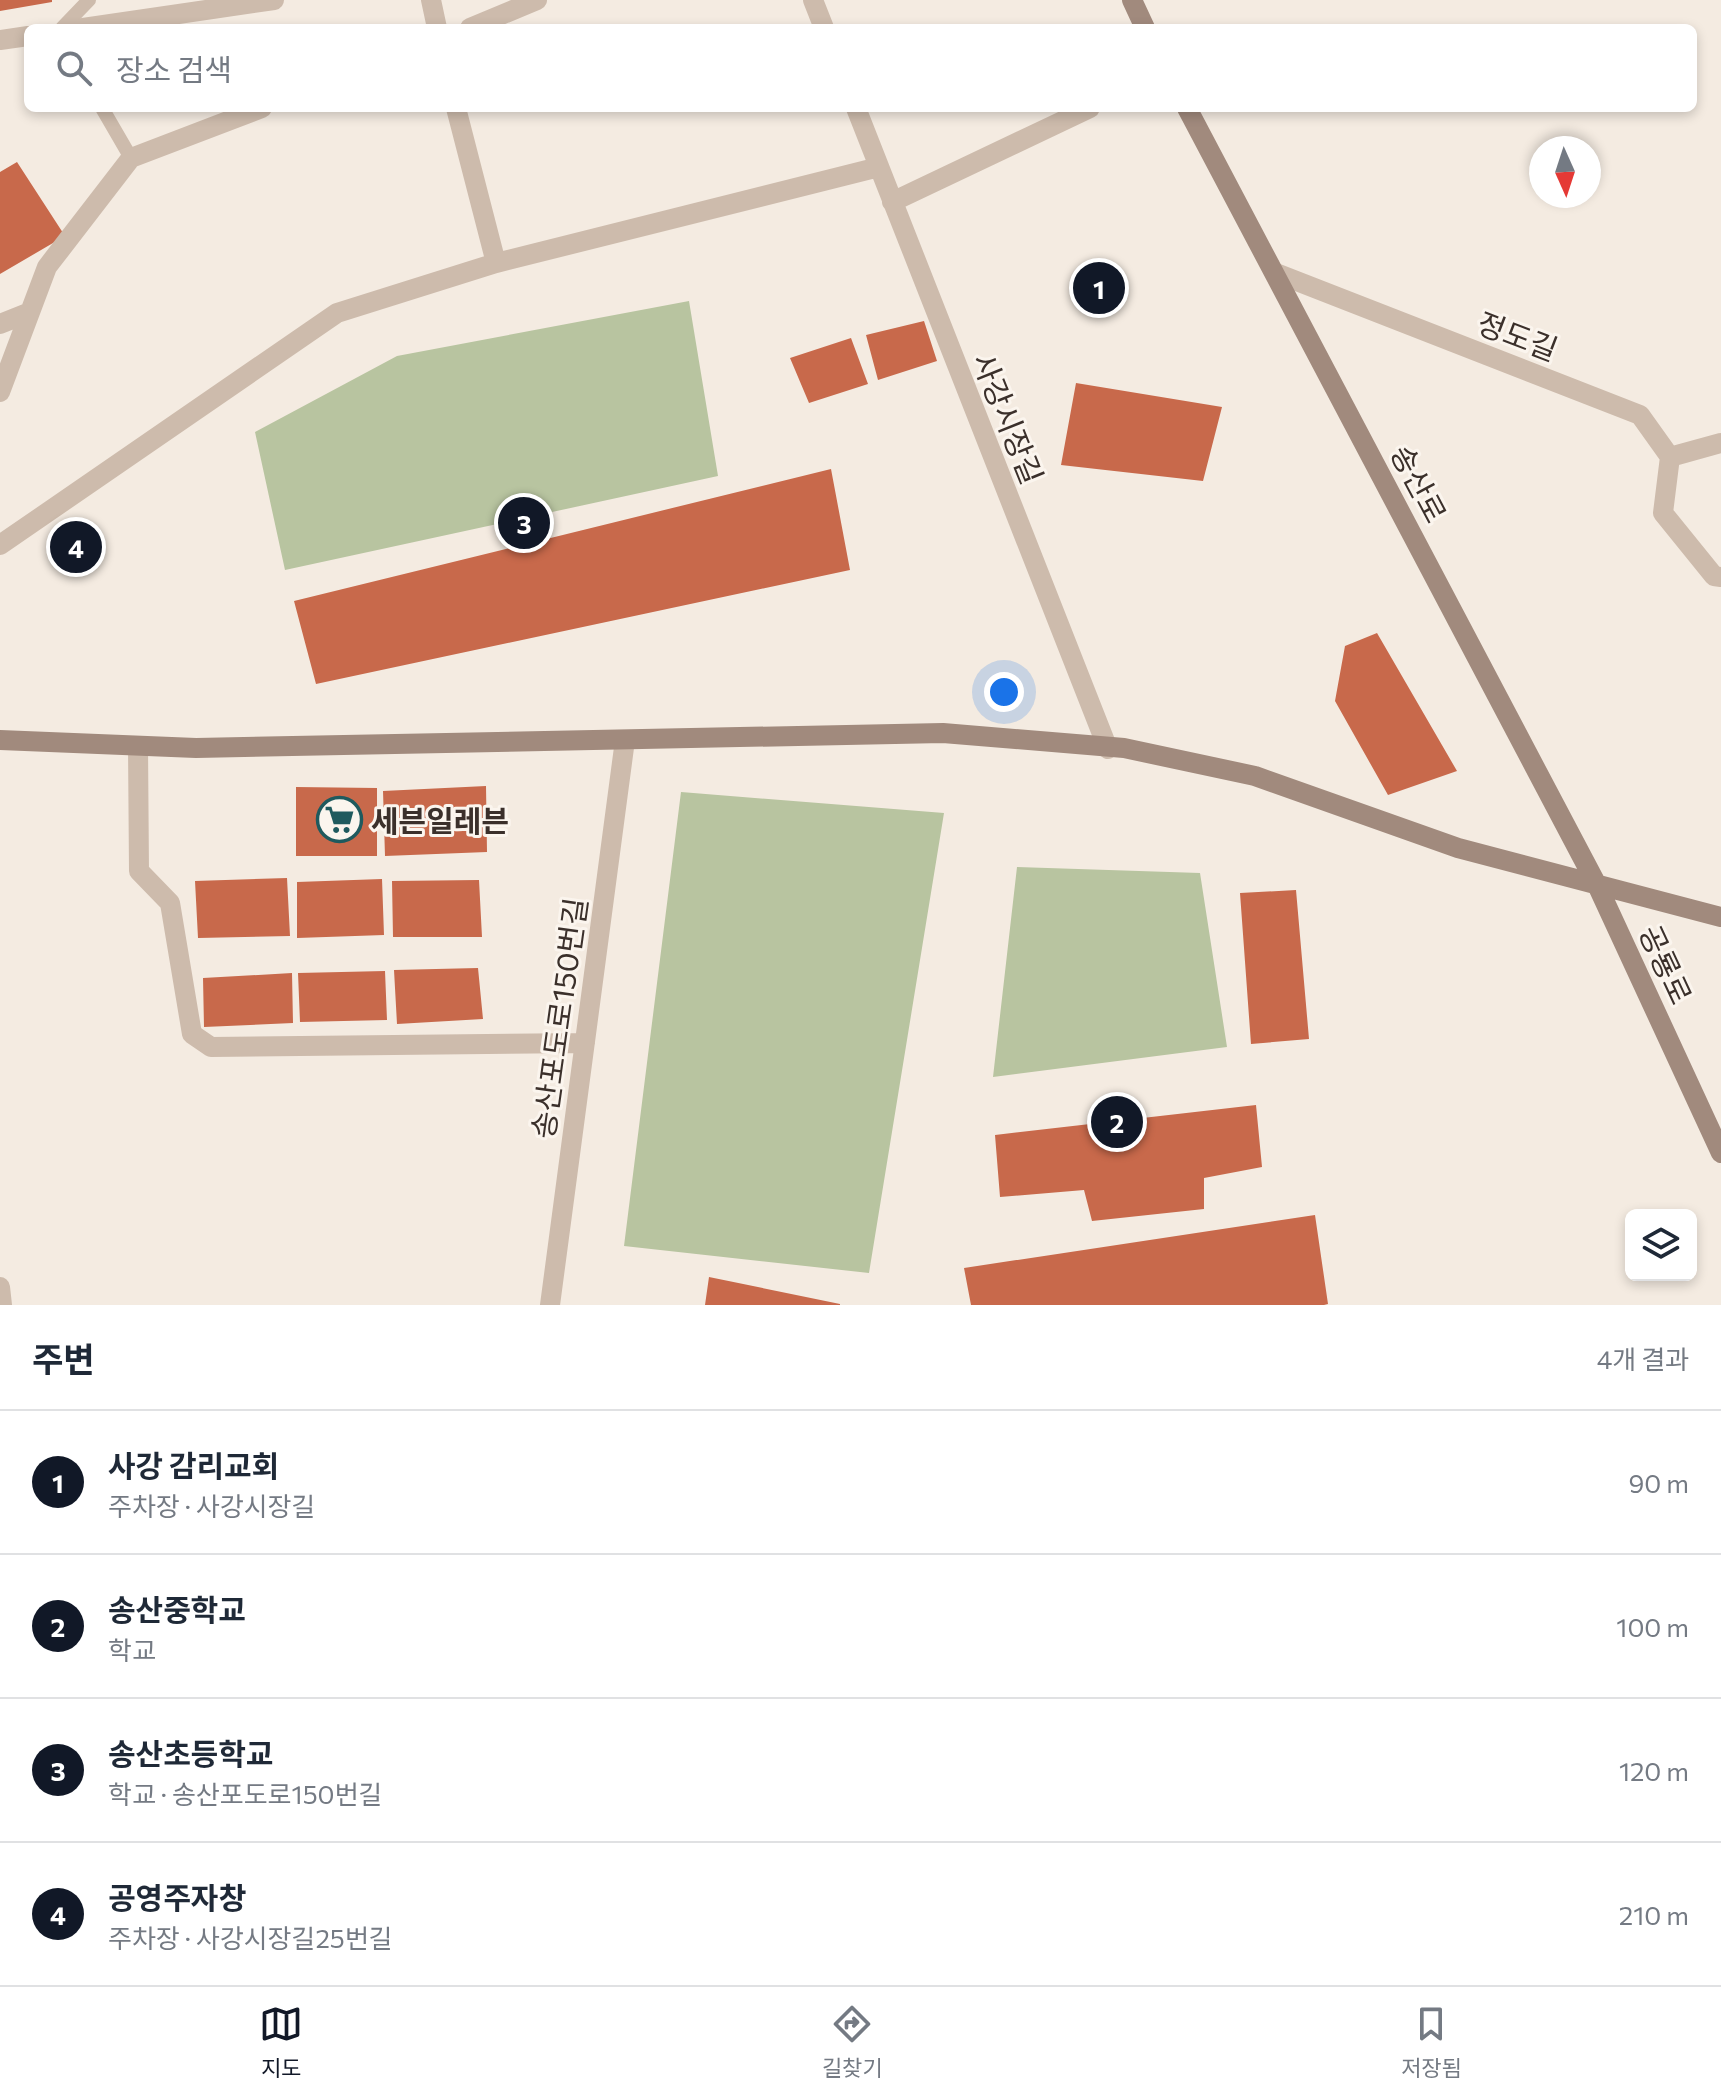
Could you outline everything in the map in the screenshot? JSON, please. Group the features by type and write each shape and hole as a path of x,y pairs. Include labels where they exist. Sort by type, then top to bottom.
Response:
{"main road":[{"path":"1132,0 1143,24"},
{"name":"송산로","path":"1189,112 1598,887"},
{"path":"0,740 196,748 943,733 1124,748 1255,776 1458,848 1721,917"},
{"name":"공룡로","path":"1598,887 1721,1153"}],"street":[{"path":"110,24 274,0"},
{"path":"431,0 436,24"},
{"path":"480,24 537,0"},
{"path":"813,0 822,24"},
{"path":"0,40 24,37"},
{"path":"0,392 47,267 131,158 252,112"},
{"path":"457,112 496,263"},
{"name":"사강시장길","path":"858,112 1108,749"},
{"path":"892,202 1082,112"},
{"path":"0,545 337,313 496,263 879,167"},
{"name":"정도길","path":"1276,273 1640,415 1670,457"},
{"path":"0,324 30,312"},
{"path":"1721,443 1670,457 1663,513 1714,576 1721,577"},
{"name":"송산포도로150번길","path":"550,1305 625,740"},
{"path":"138,746 139,871 170,903 192,1034 211,1047 585,1043"},
{"path":"0,1287 2,1305"}],"lane":[{"path":"66,24 89,0"},
{"path":"104,112 131,158"}],"green space":[{"path":"689,301 718,476 285,570 255,432 397,356"},
{"path":"681,792 944,813 869,1273 624,1246"},
{"path":"1017,867 1200,873 1227,1047 993,1077"}],"building":[{"path":"0,0 52,0 52,2 0,11"},
{"path":"17,162 65,236 0,274 0,172"},
{"path":"924,321 937,361 878,380 866,335"},
{"path":"851,338 868,384 809,403 790,358"},
{"path":"1076,383 1222,407 1203,481 1061,465"},
{"path":"831,469 850,570 316,684 294,601"},
{"path":"1377,633 1457,771 1388,795 1335,701 1345,646"},
{"path":"486,786 487,852 385,856 383,791"},
{"path":"296,787 377,788 377,856 296,856"},
{"path":"287,878 290,936 198,938 195,881"},
{"path":"382,879 384,935 297,938 297,882"},
{"path":"479,880 482,937 393,937 392,881"},
{"path":"1296,890 1309,1039 1251,1044 1240,893"},
{"path":"478,968 483,1019 397,1024 394,970"},
{"path":"385,971 387,1020 300,1022 298,973"},
{"path":"292,973 293,1023 204,1027 203,978"},
{"path":"1256,1105 1262,1167 1204,1178 1204,1209 1092,1221 1084,1190 1000,1197 995,1135"},
{"path":"1315,1215 1328,1304 971,1305 964,1268"},
{"path":"709,1277 840,1304 840,1305 705,1305"}],"place":[{"name":"사강 감리교회","path":"1099,288"},
{"name":"송산초등학교","path":"524,523"},
{"name":"공영주자창","path":"76,547"},
{"name":"세븐일레븐","path":"340,819"},
{"name":"송산중학교","path":"1117,1122"}]}
